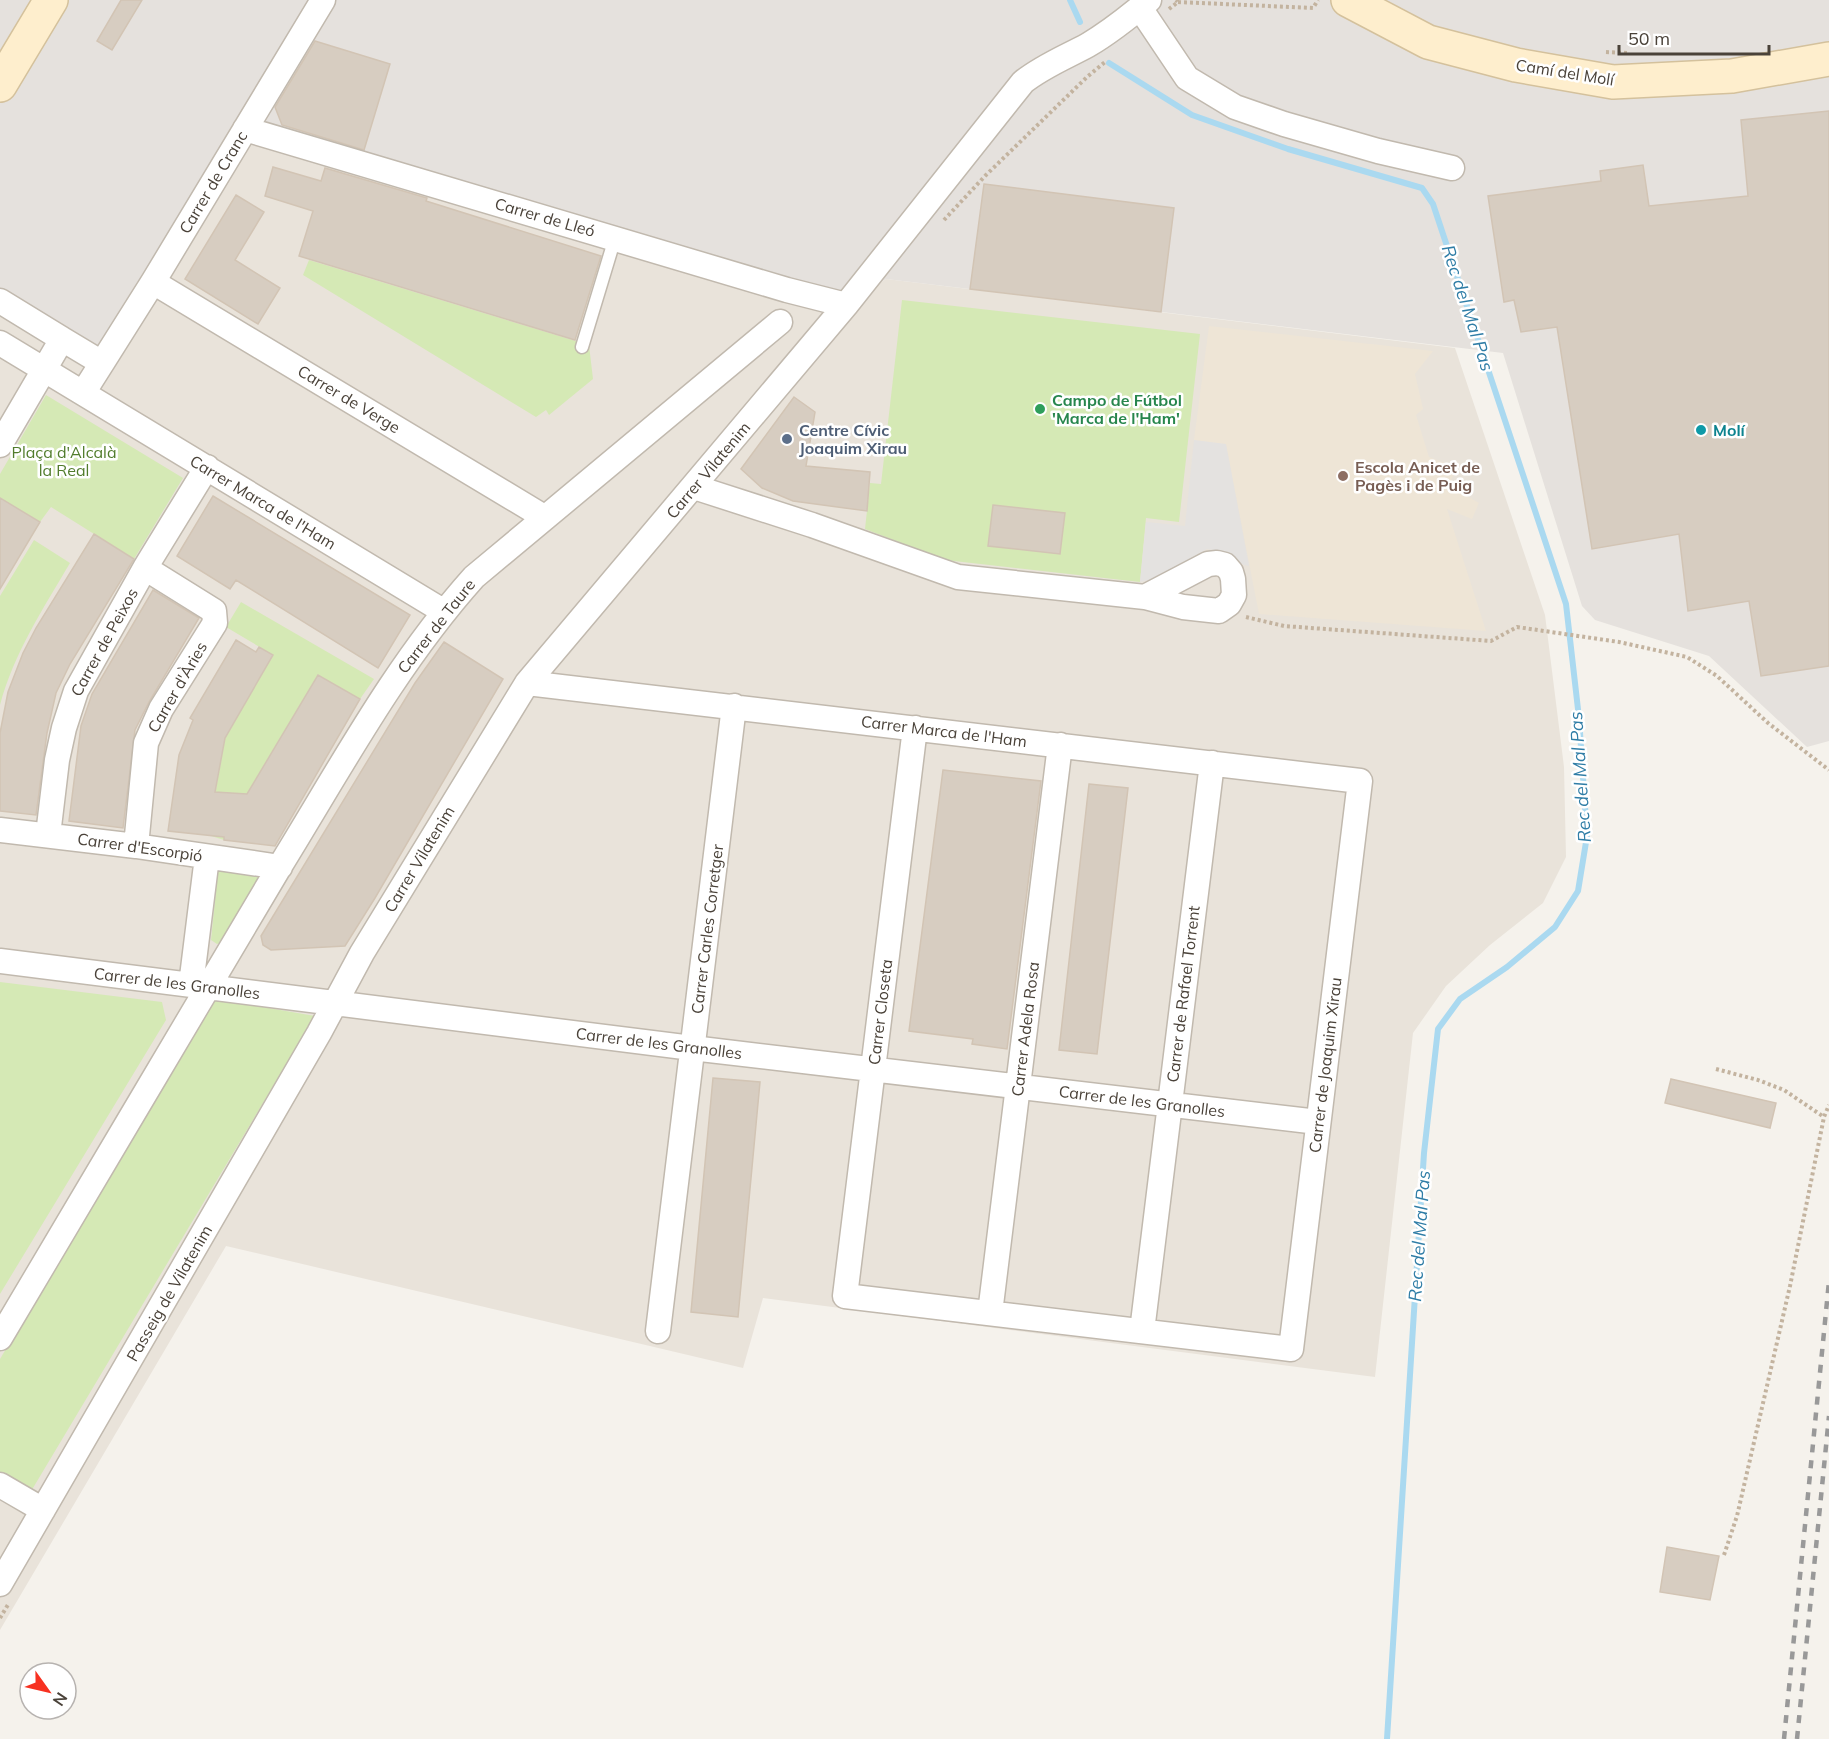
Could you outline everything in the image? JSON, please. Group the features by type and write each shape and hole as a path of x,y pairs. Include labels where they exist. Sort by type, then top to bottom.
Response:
{"main road":[{"path":"0,85 51,0"},
{"name":"Camí del Molí","path":"1348,0 1428,42 1516,65 1613,82 1732,76 1829,59"}],"street":[{"name":"Carrer de Cranc","path":"102,363 323,0"},
{"path":"1146,10 1187,78 1235,106 1284,124 1377,151 1452,168"},
{"name":"Carrer Vilatenim","path":"337,1002 362,953 527,683 813,345 1023,82 1042,68 1089,44 1146,10"},
{"name":"Carrer de Lleó","path":"245,129 787,290 846,305"},
{"name":"Carrer de Verge","path":"153,282 544,517"},
{"path":"787,290 780,322 813,345"},
{"path":"0,301 102,363 83,393"},
{"name":"Carrer de Taure","path":"199,986 280,867 386,690 443,611 474,577 780,322"},
{"path":"0,445 62,339"},
{"name":"Carrer Marca de l'Ham","path":"0,343 443,611"},
{"name":"Carrer de Peixos","path":"48,835 57,760 76,691 145,568 207,467"},
{"path":"694,487 812,525 958,577 1145,597 1219,611 1229,604 1234,595 1232,572 1225,565 1208,564 1145,597"},
{"name":"Carrer d'Àries","path":"136,846 146,743 161,709 215,623 214,611 145,568"},
{"name":"Carrer Marca de l'Ham","path":"527,683 1360,781"},
{"name":"Carrer Carles Corretger","path":"657,1331 734,706"},
{"name":"Carrer Closeta","path":"915,728 845,1296 990,1313"},
{"name":"Carrer Adela Rosa","path":"990,1313 1060,745"},
{"name":"Carrer de Rafael Torrent","path":"1142,1331 1212,764"},
{"name":"Carrer de Joaquim Xirau","path":"1142,1331 1291,1349 1360,781"},
{"name":"Carrer d'Escorpió","path":"0,830 136,846 280,867"},
{"path":"0,1338 103,1166 199,986 207,857"},
{"name":"Carrer de les Granolles","path":"0,961 692,1048 1318,1122"},
{"name":"Passeig de Vilatenim","path":"0,1584 337,1002"},
{"path":"990,1313 1142,1331"},
{"path":"0,1485 43,1510"}],"lane":[{"path":"582,347 615,238"}],"path":[{"path":"1146,10 1177,1 1313,8 1318,0"},
{"path":"1605,52 1638,53"},
{"path":"937,228 986,176 1087,77 1111,57"},
{"path":"1219,611 1284,626 1491,641 1517,627 1646,647 1687,657 1717,676 1768,723 1829,770"},
{"path":"1716,1069 1758,1080 1784,1090 1824,1117"},
{"path":"1724,1555 1737,1516 1790,1286 1824,1117 1829,1105"}],"shaded area":[{"path":"0,0 1829,0 1829,741 1807,747 1709,656 1595,620 1582,606 1503,353 886,279 846,305 246,130 102,364 0,304"},
{"path":"246,130 846,305 886,279 1455,348 1545,615 1564,767 1566,857 1543,903 1490,945 1446,986 1413,1033 1375,1377 763,1298 743,1368 226,1246 0,1630 0,304"},
{"name":"Escola Anicet de Pagès i de Puig","path":"1209,326 1433,351 1415,374 1423,409 1416,415 1429,457 1458,468 1448,485 1479,503 1472,519 1447,509 1486,631 1259,614 1226,445 1194,440"},
{"path":"1194,440 1226,444 1249,566 1223,552 1207,549 1156,578 1140,582 1146,522 1185,526"}],"green space":[{"path":"309,260 589,345 593,379 549,415 546,410 536,417 303,275"},
{"name":"Campo de Fútbol 'Marca de l'Ham'","path":"902,300 1200,334 1179,522 1146,518 1140,582 945,560 865,529 870,483 881,484"},
{"name":"Plaça d'Alcalà la Real","path":"46,395 183,478 134,559 51,507 40,522 0,498 0,474"},
{"path":"34,540 70,563 21,649 0,705 0,596"},
{"path":"241,602 374,679 360,699 318,675 247,794 230,793 224,840 208,835 225,738 273,655 226,627"},
{"path":"218,870 260,876 220,943 217,944 211,940"},
{"path":"0,982 162,1002 166,1020 0,1294"},
{"path":"216,999 315,1016 30,1493 0,1475 0,1359"}],"building":[{"path":"121,0 142,0 112,50 97,41"},
{"path":"315,41 390,64 364,150 282,125 275,107"},
{"name":"Molí","path":"1829,111 1829,666 1761,676 1749,601 1688,611 1679,534 1592,549 1557,327 1521,332 1514,300 1504,302 1488,196 1601,181 1600,171 1643,165 1649,206 1748,196 1741,120"},
{"path":"273,167 321,181 325,168 427,198 426,201 601,256 575,340 299,256 313,211 265,196"},
{"path":"984,184 1174,208 1161,312 970,289"},
{"path":"236,195 264,212 235,260 280,288 258,324 185,279"},
{"name":"Centre Cívic Joaquim Xirau","path":"794,397 815,412 806,466 870,472 867,511 793,501 762,488 741,469"},
{"path":"213,496 410,615 378,668 236,580 230,589 177,556"},
{"path":"0,498 40,522 0,589"},
{"path":"993,505 1065,513 1060,554 988,546"},
{"path":"94,534 134,559 70,664 56,693 47,733 36,815 0,811 0,733 8,692 23,653 36,628"},
{"path":"153,590 199,618 135,730 123,828 69,821 81,726 92,694"},
{"path":"236,640 256,652 259,647 273,655 225,738 215,792 247,794 318,675 360,699 275,846 224,840 224,837 168,831 179,755 193,720 190,718"},
{"path":"444,642 503,679 345,946 271,950 263,945 261,936 415,683"},
{"path":"943,770 1041,781 1007,1049 972,1044 973,1039 909,1031"},
{"path":"1089,784 1128,788 1097,1054 1059,1050"},
{"path":"713,1078 760,1082 738,1317 691,1312"},
{"path":"1671,1079 1776,1103 1770,1128 1665,1103"},
{"path":"1667,1547 1719,1556 1710,1600 1660,1592"}],"waterway":[{"name":"Rec del Mal Pas","path":"1070,0 1080,22"},
{"name":"Rec del Mal Pas","path":"1109,63 1192,115 1288,149 1422,188 1433,204 1566,604 1579,718 1587,836 1578,891 1555,927 1507,967 1460,999 1438,1029 1424,1153 1387,1739"}],"railway":[{"path":"1784,1739 1829,1281"},
{"path":"1797,1739 1829,1416"}],"place":[{"name":"Campo de Fútbol 'Marca de l'Ham'","path":"1040,409"},
{"name":"Molí","path":"1701,430"},
{"name":"Centre Cívic Joaquim Xirau","path":"787,439"},
{"name":"Escola Anicet de Pagès i de Puig","path":"1343,476"}]}
